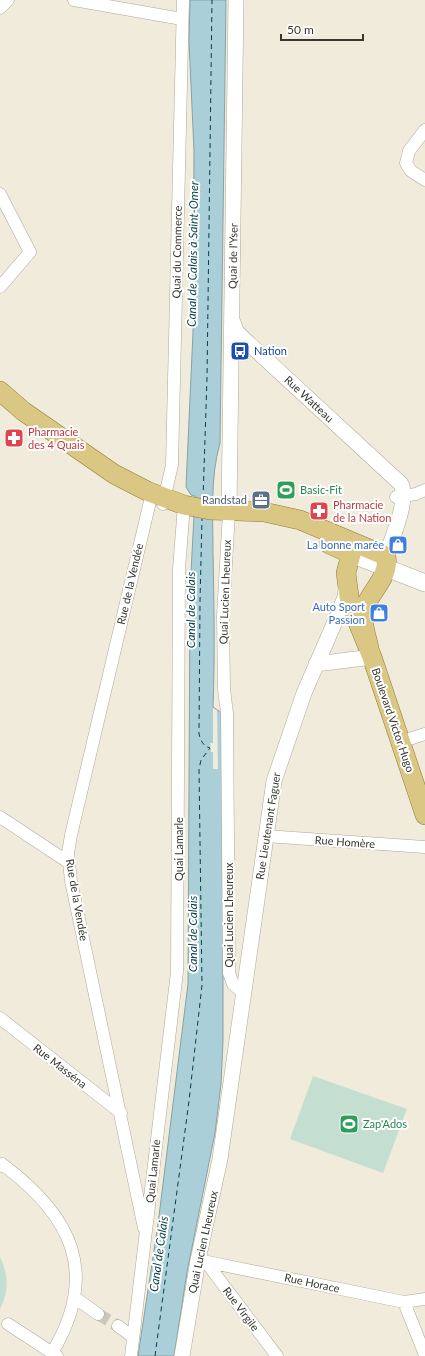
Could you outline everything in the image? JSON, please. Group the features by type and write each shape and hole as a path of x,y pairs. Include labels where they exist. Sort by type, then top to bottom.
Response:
{"main road":[{"path":"0,391 23,411 114,474 157,499"},
{"path":"0,400 83,467 107,481 157,499 228,512 301,530 374,559 425,573"},
{"path":"228,512 264,512 300,520 374,559 425,583"},
{"name":"Boulevard Victor Hugo","path":"370,652 363,614 367,603 374,559 347,567 346,583 350,603 370,652 425,815"}],"street":[{"path":"0,8 8,0"},
{"path":"74,0 182,19"},
{"name":"Quai du Commerce","path":"157,499 172,465 183,0"},
{"name":"Quai de l'Yser","path":"228,512 236,0"},
{"path":"425,130 409,151 406,159 408,167 414,174 425,180"},
{"path":"0,194 30,252 0,287"},
{"name":"Rue Watteau","path":"232,321 239,334 391,474 397,485 400,496"},
{"path":"374,559 400,496 416,494 425,490"},
{"name":"Rue de la Vendée","path":"146,1239 68,862 69,847 80,797 157,499"},
{"name":"Quai Lamarle","path":"131,1356 177,972 179,570 184,505"},
{"name":"Quai Lucien Lheureux","path":"182,1356 202,1261 220,1159 244,994 233,984 229,973 227,713 224,690 223,616 228,512"},
{"name":"Rue Lieutenant Faguer","path":"244,994 265,836 277,768 316,664 345,597 346,583"},
{"path":"316,664 370,652"},
{"path":"400,742 425,734"},
{"path":"0,817 68,862"},
{"name":"Rue Homère","path":"265,836 425,847"},
{"name":"Rue Masséna","path":"0,1018 121,1113"},
{"path":"0,1166 2,1164 35,1191 51,1209 64,1228 70,1243 75,1264 75,1298 68,1324 55,1355 8,1324"},
{"name":"Rue Horace","path":"202,1261 404,1302 425,1299"},
{"name":"Rue Virgile","path":"202,1261 277,1356"},
{"path":"75,1298 98,1314"},
{"path":"404,1302 425,1355"},
{"path":"118,1326 133,1337"}],"green space":[{"name":"Zap'Ados","path":"313,1076 407,1109 383,1173 290,1139"},
{"path":"0,1257 7,1283 5,1296 0,1309"}],"water":[{"name":"Canal de Calais","path":"190,0 226,0 220,443 213,483 213,707 222,713 223,1040 221,1084 215,1133 187,1272 174,1356 138,1356 158,1224 188,984 190,592 195,496 191,495 186,487 193,332 194,151 189,41"}],"pier":[{"path":"213,708 217,710 218,769 213,769 213,752 211,752 210,743 213,743"}],"ferry route":[{"path":"203,499 207,378 212,0"},
{"path":"155,1356 189,1101 202,985 199,769 201,760 210,748 203,743 199,734 202,519"}],"tunnel":[{"path":"98,1314 118,1326"}],"place":[{"name":"Nation","path":"240,351"},
{"name":"Pharmacie des 4 Quais","path":"14,438"},
{"name":"Basic-Fit","path":"286,490"},
{"name":"Randstad","path":"261,500"},
{"name":"Pharmacie de la Nation","path":"319,511"},
{"name":"La bonne marée","path":"398,545"},
{"name":"Auto Sport Passion","path":"379,613"},
{"name":"Zap'Ados","path":"349,1124"}],"water label":[{"name":"Canal de Calais à Saint-Omer","path":"193,254"}]}
